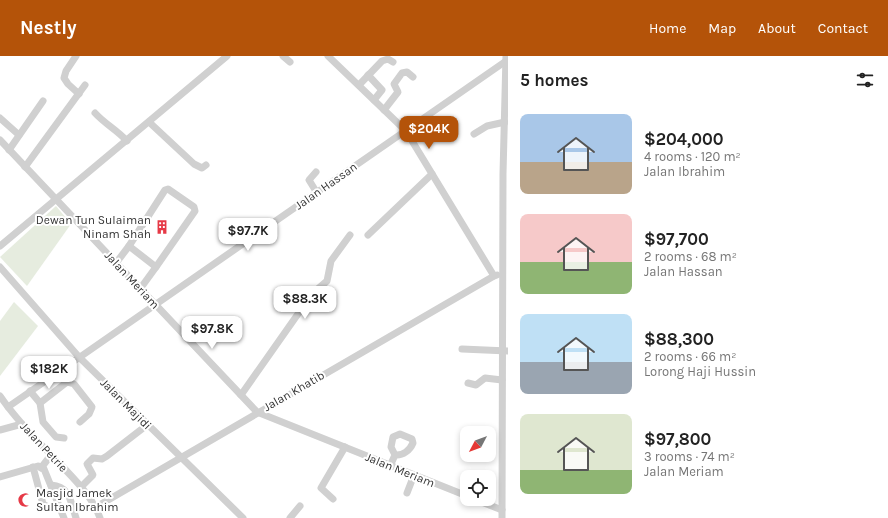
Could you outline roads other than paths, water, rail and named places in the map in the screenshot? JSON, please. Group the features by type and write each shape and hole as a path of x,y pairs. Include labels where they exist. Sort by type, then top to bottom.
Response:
{"street":[{"path":"76,56 66,71 64,78 79,94"},
{"path":"0,246 57,200 227,56"},
{"path":"283,56 290,62"},
{"path":"328,56 406,131 494,276 504,271"},
{"path":"359,85 382,61 388,59 393,62"},
{"path":"487,506 502,514 502,380 505,364 504,271 506,59"},
{"name":"Jalan Hassan","path":"8,407 79,356 156,305 406,131 506,59"},
{"path":"384,110 398,92 394,84 402,73 406,72 413,77"},
{"path":"368,75 382,90 374,100"},
{"path":"25,167 85,85"},
{"path":"9,150 43,101"},
{"path":"95,113 103,122 117,130 127,140"},
{"path":"0,118 20,135"},
{"path":"149,122 194,164 202,168 206,165"},
{"path":"474,134 487,126 505,122"},
{"name":"Jalan Meriam","path":"0,140 257,412 460,493"},
{"path":"316,172 309,180 316,193"},
{"path":"368,235 432,174"},
{"path":"116,263 129,246 165,190 168,189 194,207 195,211 140,289"},
{"path":"241,395 312,294 327,281 331,261 350,235"},
{"path":"129,246 156,267"},
{"name":"Jalan Majidi","path":"0,266 79,356 146,425 243,518"},
{"name":"Jalan Khatib","path":"96,507 179,457 494,276"},
{"path":"462,349 505,350"},
{"path":"468,383 476,385 485,378 502,380"},
{"path":"40,403 67,382 70,382 74,384 92,407 89,414 80,422"},
{"path":"30,392 40,403 42,416 46,426 56,437 64,438"},
{"name":"Jalan Petrie","path":"0,396 22,424 81,486 96,507 100,518"},
{"path":"0,430 22,424"},
{"path":"81,486 93,475 88,464 93,458 102,459 107,456 146,425"},
{"path":"333,498 323,490 322,486 345,448"},
{"path":"41,468 51,455"},
{"path":"390,466 395,455"},
{"path":"0,477 38,466 47,473 64,518"},
{"path":"33,467 43,504 50,508 59,506"},
{"path":"407,493 414,475"},
{"path":"51,485 62,486 67,491 76,518"},
{"path":"290,518 300,506"}],"place":[{"name":"Dewan Tun Sulaiman Ninam Shah","path":"162,227"},
{"name":"Masjid Jamek Sultan Ibrahim","path":"25,500"}]}
